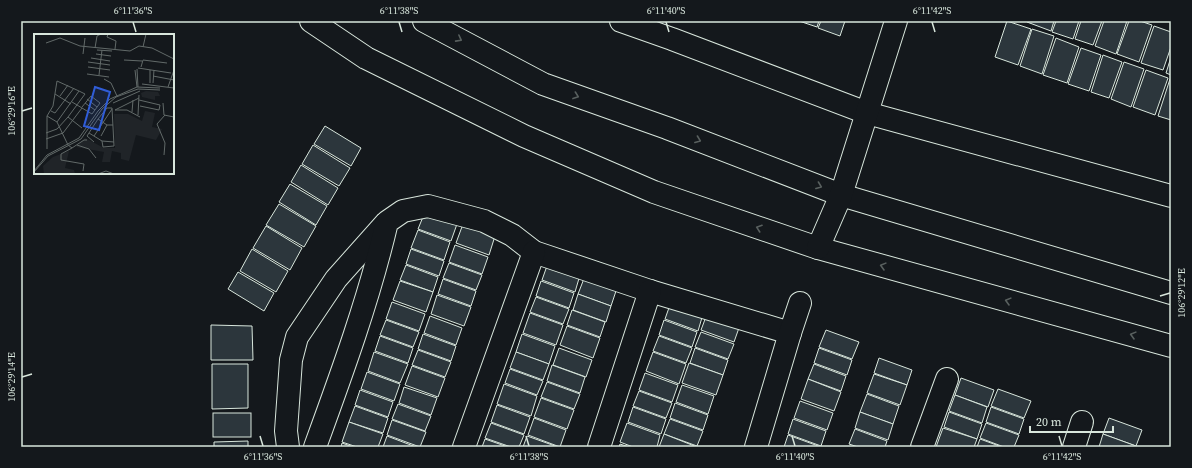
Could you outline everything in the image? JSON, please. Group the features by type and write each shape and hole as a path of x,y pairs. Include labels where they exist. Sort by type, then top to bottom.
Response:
{"street":[{"path":"311,21 366,58 524,136 654,192 818,248 1171,346"},
{"path":"424,21 543,84 667,128 841,195 1171,293"},
{"path":"621,21 867,113 1171,196"},
{"path":"818,248 841,195 896,21"},
{"path":"288,447 286,431 290,360 297,337 336,280 387,222 403,211 428,206 484,221 512,235 534,252 650,291 790,333"},
{"path":"315,447 361,316 377,264 387,222"},
{"path":"464,447 534,252"},
{"path":"599,447 650,291"},
{"path":"756,447 800,302"},
{"path":"922,447 947,379"},
{"path":"1074,447 1082,422"}],"building":[{"path":"799,21 819,21 817,27"},
{"path":"821,21 845,21 840,36 818,28"},
{"path":"1007,21 1031,29 1018,65 995,57"},
{"path":"1054,21 1051,31 1027,22"},
{"path":"1056,21 1079,21 1073,39 1052,32"},
{"path":"1081,21 1102,21 1093,45 1075,39"},
{"path":"1104,21 1127,21 1116,54 1095,46"},
{"path":"1129,21 1140,21 1152,25 1139,62 1117,54"},
{"path":"1154,26 1171,32 1171,47 1163,70 1141,63"},
{"path":"1032,29 1054,36 1042,74 1020,66"},
{"path":"1056,38 1079,47 1067,83 1043,75"},
{"path":"1081,48 1101,55 1089,91 1068,84"},
{"path":"1103,55 1122,62 1109,98 1091,92"},
{"path":"1171,57 1171,75 1166,73"},
{"path":"1124,62 1144,69 1131,107 1111,99"},
{"path":"1146,70 1168,78 1155,115 1133,107"},
{"path":"1170,79 1171,80 1171,120 1158,116"},
{"path":"325,126 361,148 351,166 314,144"},
{"path":"313,145 350,168 339,186 302,164"},
{"path":"301,165 338,188 328,205 291,182"},
{"path":"290,184 327,206 316,225 279,202"},
{"path":"279,204 316,226 304,247 266,225"},
{"path":"425,212 457,224 451,241 418,229"},
{"path":"463,224 495,236 489,255 456,243"},
{"path":"266,226 302,248 290,270 253,248"},
{"path":"418,230 450,242 444,260 411,248"},
{"path":"455,245 488,257 482,274 449,262"},
{"path":"252,249 288,271 276,292 240,271"},
{"path":"411,249 444,261 439,276 406,264"},
{"path":"449,263 482,275 476,290 443,278"},
{"path":"548,263 580,275 575,292 542,280"},
{"path":"406,265 438,277 433,292 400,280"},
{"path":"238,272 274,293 264,311 228,289"},
{"path":"585,276 617,288 611,306 578,294"},
{"path":"443,279 476,291 471,306 438,294"},
{"path":"400,281 433,292 426,312 393,300"},
{"path":"541,281 574,293 569,308 536,296"},
{"path":"578,294 611,306 606,322 573,310"},
{"path":"437,295 471,307 464,326 431,314"},
{"path":"536,297 569,309 563,324 530,312"},
{"path":"392,302 425,314 419,331 386,319"},
{"path":"671,302 703,314 698,331 665,319"},
{"path":"572,310 605,322 600,337 567,325"},
{"path":"530,313 563,325 556,345 523,333"},
{"path":"707,314 740,325 734,342 701,330"},
{"path":"430,316 462,328 456,345 424,333"},
{"path":"386,320 419,332 413,347 380,335"},
{"path":"664,320 697,332 692,347 659,335"},
{"path":"211,325 252,326 253,360 211,360"},
{"path":"567,326 600,338 593,358 560,345"},
{"path":"826,330 859,342 852,359 819,347"},
{"path":"701,332 734,344 728,359 695,347"},
{"path":"423,334 456,346 451,361 418,349"},
{"path":"522,334 555,346 549,364 516,352"},
{"path":"380,336 413,348 408,363 375,351"},
{"path":"659,336 692,348 686,363 653,351"},
{"path":"559,348 592,360 586,377 553,365"},
{"path":"695,348 728,360 723,375 690,363"},
{"path":"819,348 852,360 847,375 814,363"},
{"path":"418,350 451,362 445,377 412,365"},
{"path":"374,352 408,364 400,383 368,371"},
{"path":"516,352 549,364 543,380 510,368"},
{"path":"653,352 686,364 679,384 646,371"},
{"path":"879,358 912,370 907,385 874,373"},
{"path":"689,363 723,375 716,395 682,383"},
{"path":"212,364 248,364 248,408 212,409"},
{"path":"814,364 846,376 841,391 808,379"},
{"path":"552,365 585,377 580,393 547,381"},
{"path":"412,366 445,378 438,397 405,385"},
{"path":"510,369 543,381 537,395 505,383"},
{"path":"367,372 400,384 394,401 361,389"},
{"path":"645,373 678,385 672,402 639,390"},
{"path":"874,374 907,385 900,405 867,393"},
{"path":"961,378 994,390 988,407 955,395"},
{"path":"808,379 841,392 834,411 801,399"},
{"path":"547,382 580,394 574,409 541,397"},
{"path":"504,384 537,396 531,416 497,404"},
{"path":"682,385 714,396 708,414 676,402"},
{"path":"404,387 437,398 431,415 399,403"},
{"path":"998,389 1031,401 1024,418 991,406"},
{"path":"360,390 393,402 388,417 355,405"},
{"path":"639,391 672,403 666,418 633,406"},
{"path":"867,394 899,406 893,424 860,412"},
{"path":"955,395 987,407 982,423 949,411"},
{"path":"541,398 574,410 567,429 534,417"},
{"path":"800,401 833,413 827,430 794,418"},
{"path":"675,403 708,415 703,430 670,418"},
{"path":"398,404 431,416 425,431 392,419"},
{"path":"497,405 530,417 524,434 491,422"},
{"path":"355,406 388,418 383,433 349,422"},
{"path":"633,407 666,419 661,434 628,422"},
{"path":"991,407 1024,419 1019,434 986,422"},
{"path":"860,412 893,424 888,440 855,428"},
{"path":"949,412 982,424 977,439 944,427"},
{"path":"213,413 251,413 251,437 213,437"},
{"path":"534,418 566,430 560,447 528,435"},
{"path":"1109,418 1142,430 1136,446 1103,434"},
{"path":"670,419 703,431 697,446 664,434"},
{"path":"793,419 826,431 821,446 788,434"},
{"path":"392,420 426,432 420,447 387,435"},
{"path":"349,422 383,434 378,447 357,447 342,442"},
{"path":"491,423 524,435 519,447 511,447 485,438"},
{"path":"627,423 660,435 657,447 633,447 620,442"},
{"path":"986,423 1019,435 1014,447 1004,447 980,438"},
{"path":"943,428 977,439 974,447 936,447"},
{"path":"855,429 887,441 885,447 858,447 849,444"},
{"path":"664,434 697,447 659,447"},
{"path":"1103,434 1136,446 1136,447 1099,447"},
{"path":"788,435 821,447 784,447"},
{"path":"387,436 416,447 383,447"},
{"path":"527,436 558,447 523,447"},
{"path":"485,439 508,447 482,447"},
{"path":"980,439 1002,447 977,447"},
{"path":"248,441 248,447 214,447 214,442"},
{"path":"342,443 353,447 341,447"},
{"path":"620,444 629,447 619,447"}]}
